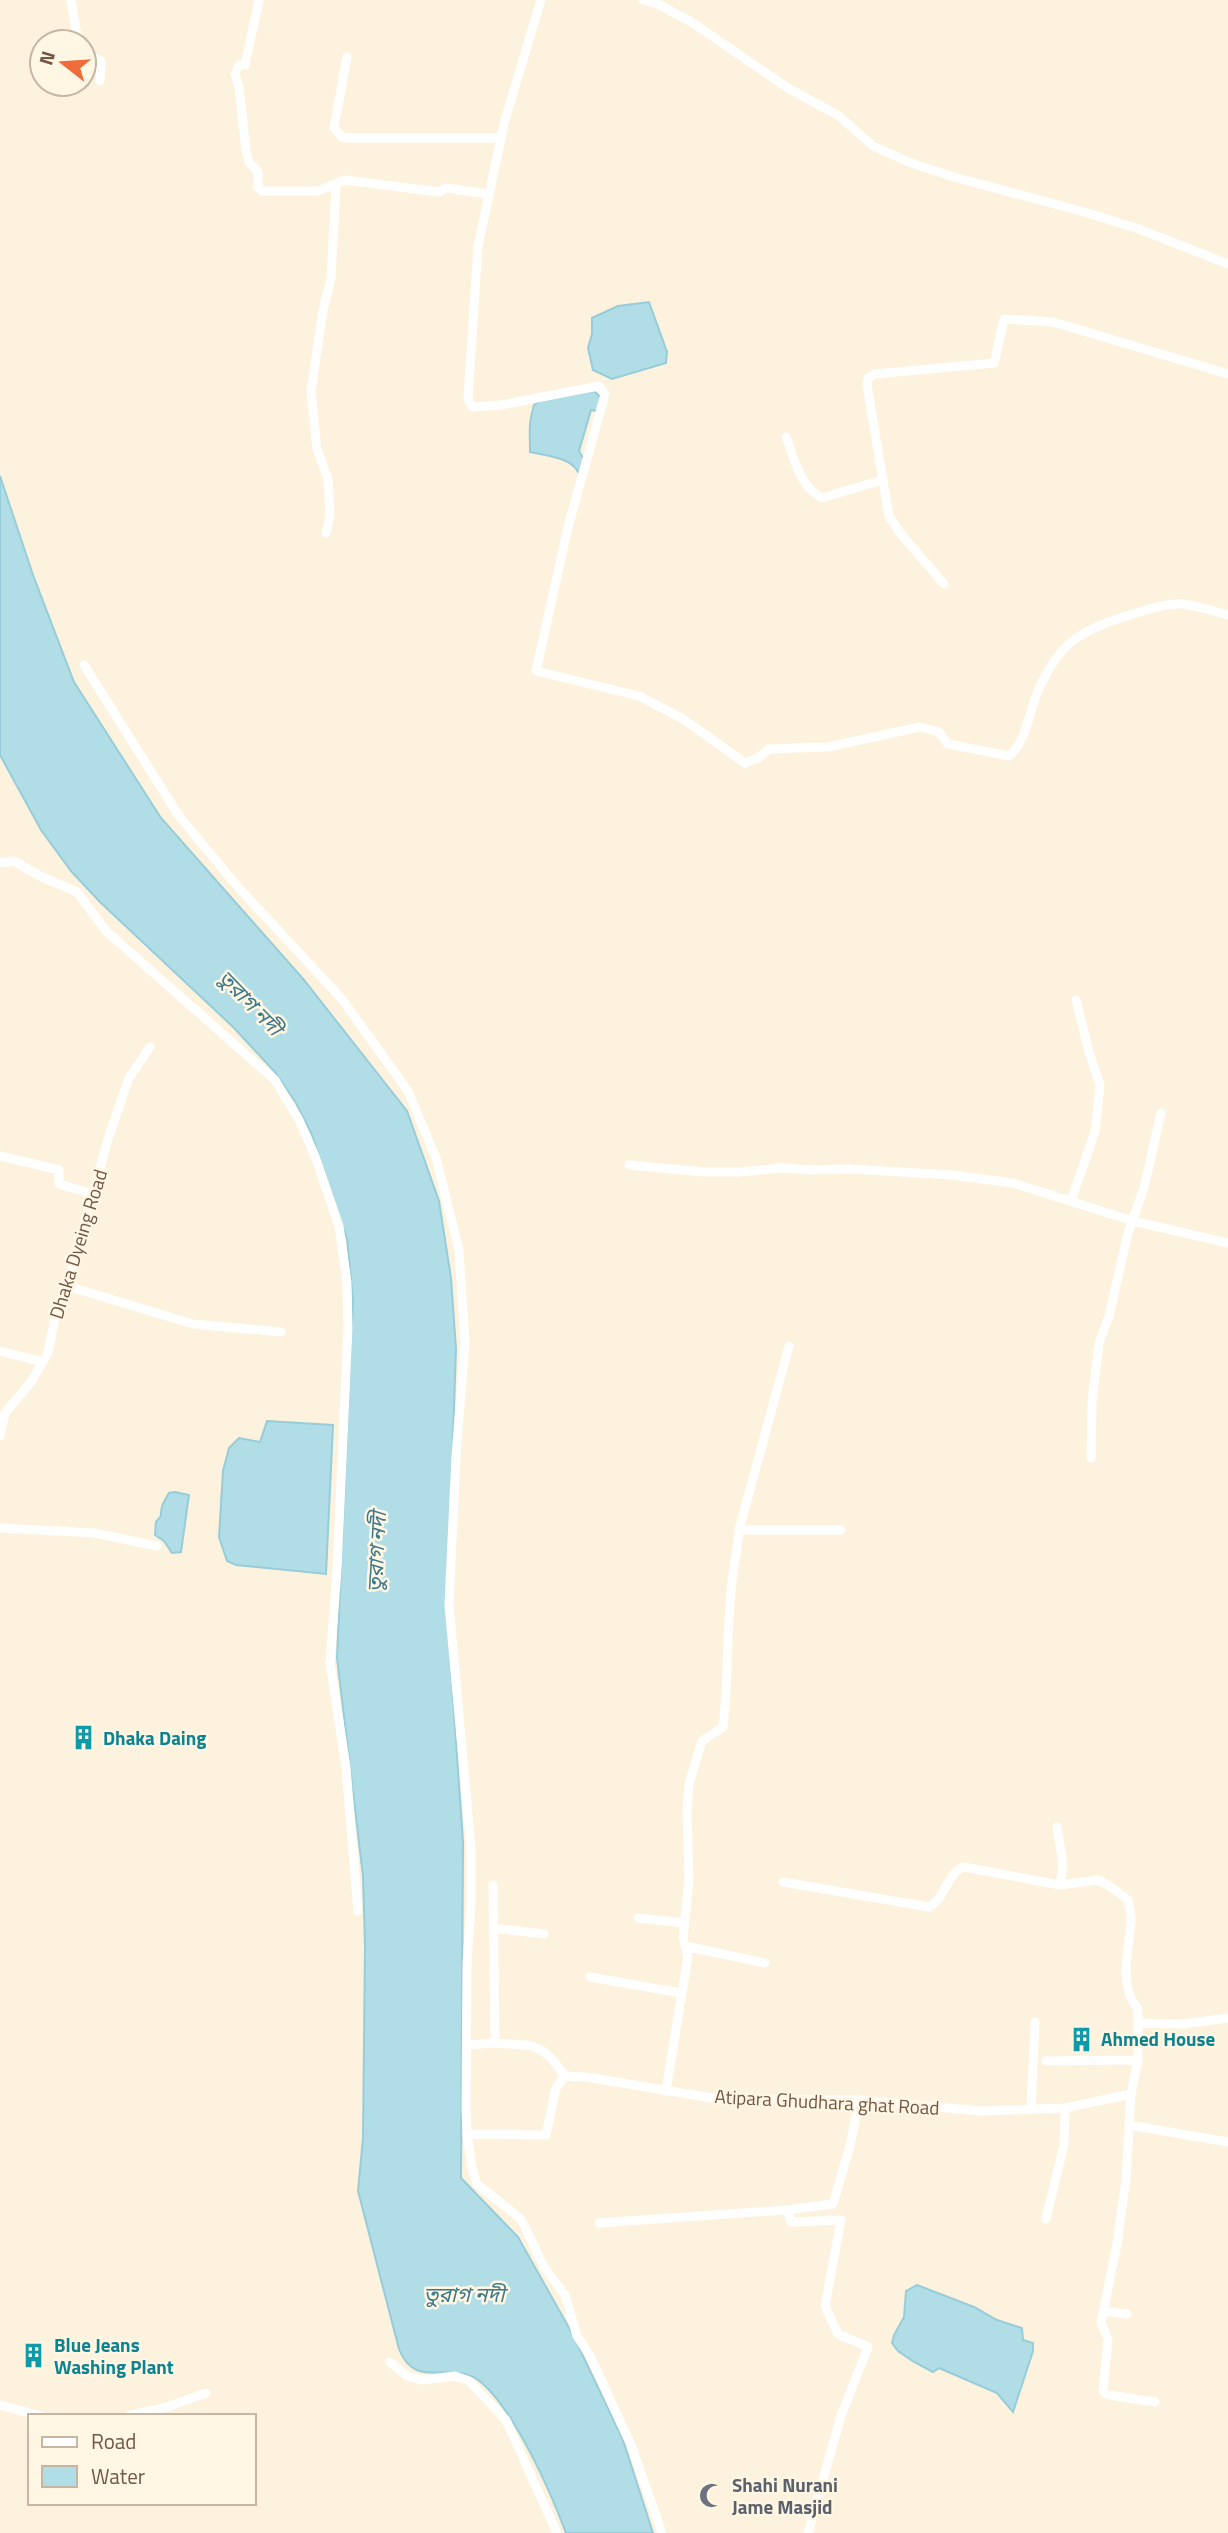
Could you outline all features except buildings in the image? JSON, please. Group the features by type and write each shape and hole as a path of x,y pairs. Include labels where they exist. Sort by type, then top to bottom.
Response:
{"street":[{"path":"71,0 76,28"},
{"path":"259,0 245,65 239,65 235,74 246,150 249,162 258,172 258,187 262,191 318,191 345,180 439,192 446,188 488,194"},
{"path":"541,0 501,138 478,246 468,400 472,407 501,405 599,386 605,394 568,527 535,668 538,673 639,696 683,719 745,763 758,758 769,749 828,747 920,727 939,732 948,744 1009,756 1018,749 1045,674 1054,658 1080,635 1096,625 1152,608 1179,604 1228,615"},
{"path":"643,0 659,2 789,88 839,116 873,146 911,163 954,177 1139,229 1228,264"},
{"path":"347,57 334,128 343,138 501,138"},
{"path":"98,60 101,61 100,81"},
{"path":"326,533 330,516 328,479 317,449 311,391 323,310 331,279 336,185"},
{"path":"944,584 900,533 889,516 868,378 876,374 993,363 1004,319 1053,322 1228,374"},
{"path":"786,437 804,482 821,498 882,480"},
{"path":"84,664 179,816 237,886 341,998 401,1081 408,1091 436,1158 459,1250 465,1343 458,1407 449,1605 471,1849 467,1963 467,2134 477,2184 521,2219 544,2267 565,2295 577,2336 590,2356 631,2445 662,2533"},
{"path":"0,863 13,861 77,892 106,931 275,1080 299,1120 315,1156 339,1226 347,1283 348,1329 330,1663 346,1767 358,1911"},
{"path":"1071,1201 1094,1132 1100,1085 1088,1052 1076,1000"},
{"name":"Dhaka Dyeing Road","path":"0,1436 5,1413 31,1382 48,1353 55,1318 67,1286 108,1139 129,1078 150,1047"},
{"path":"1091,1458 1099,1343 1110,1316 1128,1233 1144,1188 1161,1113"},
{"path":"0,1156 59,1170 59,1184 93,1194"},
{"path":"629,1165 704,1172 849,1168 952,1175 1013,1183 1133,1221 1228,1243"},
{"path":"67,1286 194,1324 281,1332"},
{"path":"666,2091 688,1956 683,1938 689,1879 689,1784 702,1741 723,1727 733,1573 739,1530 789,1346"},
{"path":"0,1351 43,1362"},
{"path":"0,1528 94,1533 157,1546"},
{"path":"739,1530 841,1530"},
{"path":"1057,1828 1063,1864 1060,1885"},
{"path":"783,1882 929,1907 937,1902 959,1867 1060,1885 1098,1880 1128,1900 1131,1922 1126,1960 1127,1978 1130,2000 1138,2008 1138,2060 1131,2094 1124,2192 1101,2323 1108,2339 1105,2394 1154,2402"},
{"path":"493,1885 495,2043"},
{"path":"638,1918 684,1923"},
{"path":"493,1928 544,1934"},
{"path":"685,1946 765,1963"},
{"path":"590,1977 681,1993"},
{"path":"1138,2023 1183,2024 1228,2018"},
{"path":"1031,2108 1035,2022"},
{"path":"467,2045 495,2043 538,2046 552,2057 565,2076 556,2088 546,2135 467,2134"},
{"path":"1046,2061 1138,2060"},
{"name":"Atipara Ghudhara ghat Road","path":"565,2076 586,2077 718,2099 859,2101 980,2111 1065,2108 1131,2094"},
{"path":"841,2220 833,2213 833,2204 850,2146 859,2101"},
{"path":"1046,2218 1064,2145 1065,2108"},
{"path":"1129,2125 1228,2142"},
{"path":"599,2224 833,2204"},
{"path":"787,2210 791,2222 841,2220"},
{"path":"808,2533 841,2416 868,2347 838,2334 825,2306 841,2220"},
{"path":"1103,2311 1127,2314"},
{"path":"390,2362 407,2375 422,2380 455,2376 469,2381 506,2420 557,2533"},
{"path":"137,2414 206,2393"},
{"path":"0,2404 33,2414"}],"water":[{"path":"649,302 667,352 666,363 612,379 593,370 588,348 592,334 592,318 618,306"},
{"path":"594,391 601,398 597,411 591,410 579,451 584,460 582,472 578,472 564,460 530,452 530,424 534,405 540,401"},
{"name":"তুরাগ নদী","path":"0,476 33,575 74,682 161,818 304,980 407,1111 439,1201 451,1278 456,1349 447,1612 463,1842 461,2178 518,2237 573,2335 623,2440 653,2533 566,2533 519,2432 494,2396 471,2376 415,2369 406,2362 399,2349 358,2191 363,2138 363,1876 337,1658 353,1300 347,1239 312,1135 296,1103 274,1071 233,1027 100,902 71,871 41,830 0,755"},
{"path":"267,1421 333,1425 326,1574 236,1565 227,1561 219,1537 223,1471 229,1448 239,1438 260,1442"},
{"path":"169,1493 189,1495 181,1552 172,1553 164,1541 155,1535 156,1522 161,1516 163,1504"},
{"path":"917,2285 1022,2328 1023,2340 1033,2343 1033,2351 1013,2412 997,2393 939,2368 933,2372 898,2351 892,2343 904,2317 906,2291"}],"place":[{"name":"Dhaka Daing","path":"83,1738"},
{"name":"Ahmed House","path":"1081,2039"},
{"name":"Blue Jeans Washing Plant","path":"34,2356"},
{"name":"Shahi Nurani Jame Masjid","path":"712,2496"}]}
